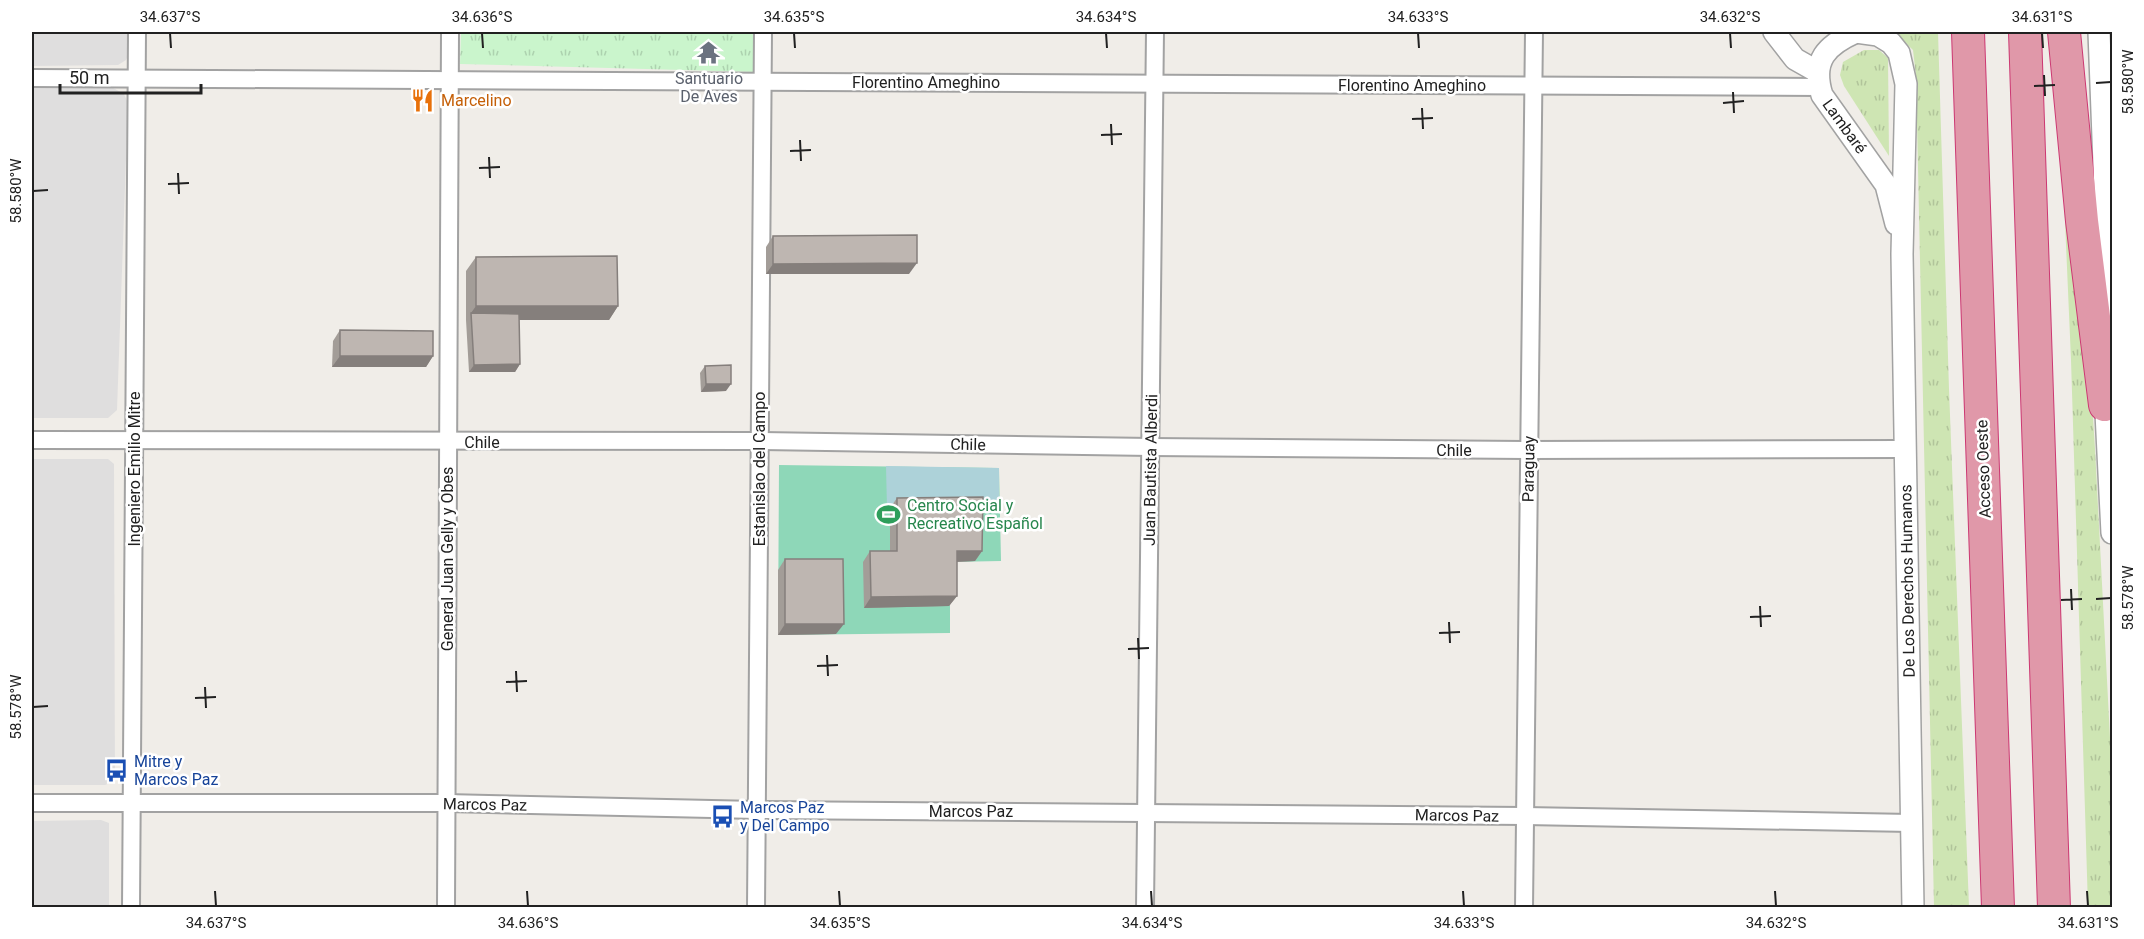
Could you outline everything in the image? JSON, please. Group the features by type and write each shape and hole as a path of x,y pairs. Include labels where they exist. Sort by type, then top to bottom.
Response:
{"highway":[{"name":"Acceso Oeste","path":"1968,32 1998,908"},
{"path":"2025,32 2054,908"},
{"path":"2064,32 2082,221 2105,405"}],"street":[{"name":"Ingeniero Emilio Mitre","path":"131,908 137,32"},
{"name":"General Juan Gelly y Obes","path":"446,908 450,32"},
{"name":"Estanislao del Campo","path":"756,908 763,32"},
{"name":"Juan Bautista Alberdi","path":"1145,908 1155,32"},
{"name":"Paraguay","path":"1524,908 1533,32"},
{"name":"Lambaré","path":"1774,32 1795,59 1819,79 1822,95 1875,168"},
{"name":"De Los Derechos Humanos","path":"1819,79 1821,59 1843,37 1856,32 1878,35 1891,43 1899,53 1906,84 1902,254 1913,908"},
{"path":"2099,32 2109,215 2105,405 2112,533"},
{"name":"Florentino Ameghino","path":"32,78 1533,86 1819,79"},
{"name":"De Los Derechos Humanos","path":"1875,168 1886,185 1902,254"},
{"name":"Chile","path":"32,440 760,441 1528,450 1905,449"},
{"name":"Marcos Paz","path":"32,803 446,803 757,810 1524,816 1911,823"}],"shaded area":[{"path":"32,32 129,32 128,56 118,65 32,66"},
{"path":"106,84 124,94 128,103 117,410 108,418 32,418 32,86"},
{"path":"32,459 108,459 114,464 115,781 105,785 32,785"},
{"path":"101,820 109,823 109,907 32,907 32,821"}],"green space":[{"path":"461,32 756,32 756,72 460,64"},
{"path":"1894,32 1938,32 1969,907 1934,907 1916,76 1913,50"},
{"path":"1864,50 1879,50 1888,58 1889,156 1844,86 1840,75 1843,62"},
{"path":"2059,83 2086,308 2095,449 2112,776 2111,907 2088,907 2071,360"},
{"name":"Centro Social y Recreativo Español","path":"779,465 999,468 1001,561 950,562 950,633 778,635"}],"water":[{"path":"886,466 999,468 999,508 887,508"}],"building":[{"path":"917,235 917,263 773,264 773,236"},
{"path":"617,256 618,306 476,306 476,257"},
{"path":"471,313 519,314 520,364 474,365"},
{"path":"340,330 433,331 433,356 340,356"},
{"path":"731,365 731,384 706,384 705,366"},
{"path":"983,497 982,551 957,551 957,596 871,597 870,551 897,551 897,498"},
{"path":"785,559 843,559 844,624 785,624"}],"place":[{"name":"Santuario De Aves","path":"709,53"},
{"name":"Marcelino","path":"423,100"},
{"name":"Centro Social y Recreativo Español","path":"889,514"},
{"name":"Mitre y Marcos Paz","path":"116,770"},
{"name":"Marcos Paz y Del Campo","path":"722,816"}]}
